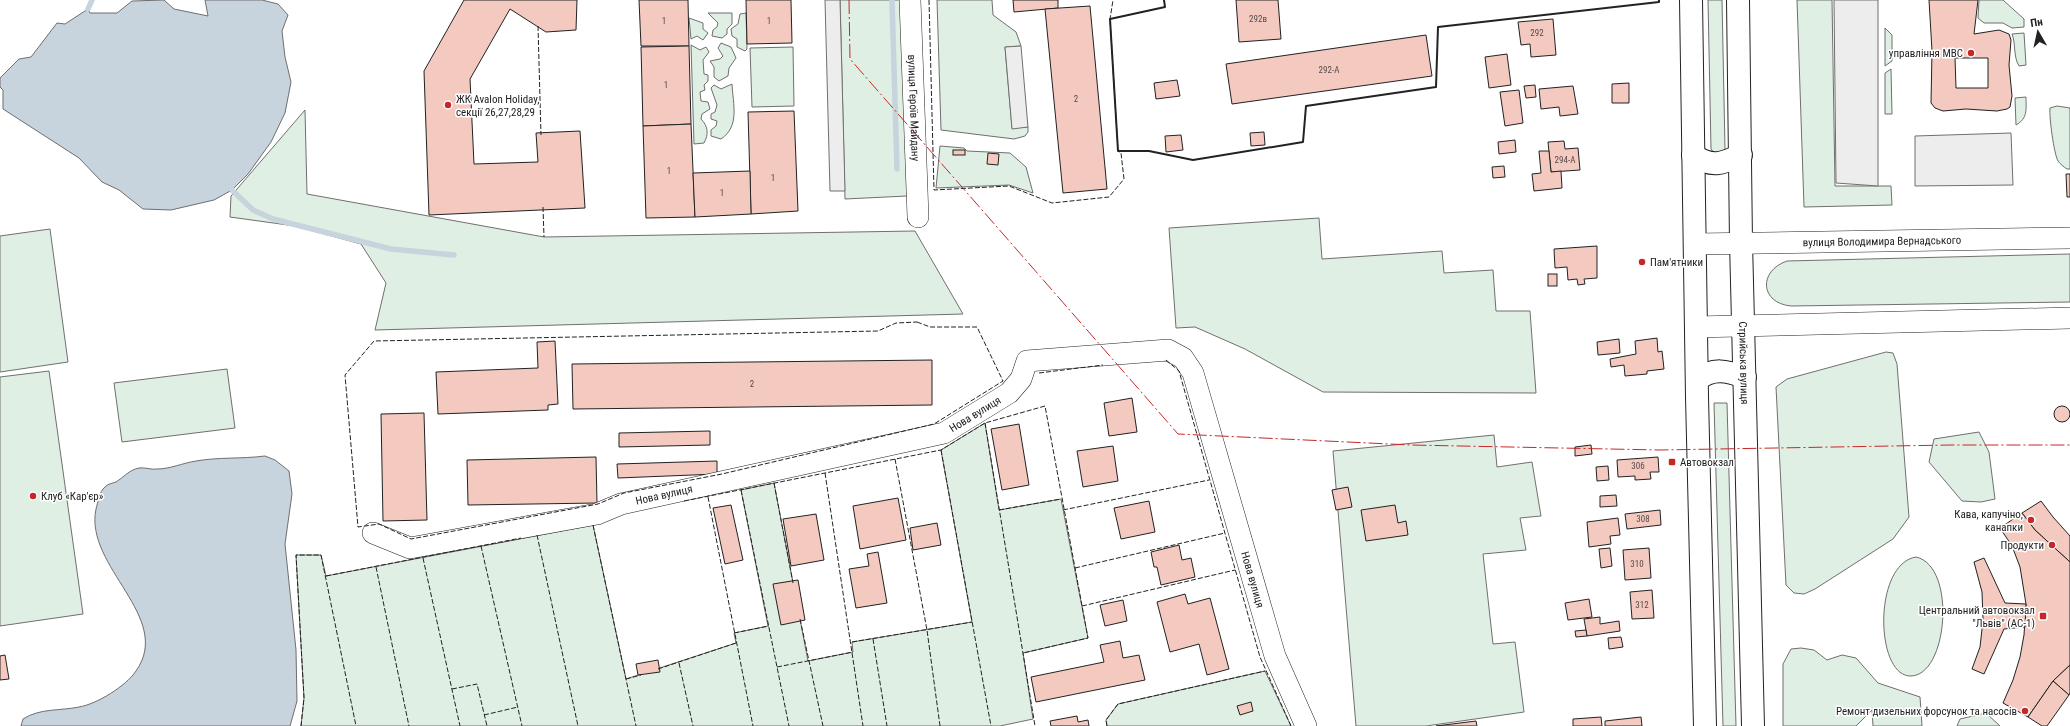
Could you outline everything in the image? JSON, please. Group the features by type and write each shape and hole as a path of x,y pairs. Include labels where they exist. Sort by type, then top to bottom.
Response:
{"main road":[{"path":"1692,0 1696,327 1705,726"},
{"name":"Стрийська вулиця","path":"1738,0 1741,242 1753,726"},
{"path":"1693,155 1704,162 1716,164 1741,155"},
{"path":"1697,380 1705,373 1718,370 1745,377"}],"street":[{"name":"вулиця Героїв Майдану","path":"910,0 918,217"},
{"name":"вулиця Володимира Вернадського","path":"1695,244 1741,242 1771,244 2070,238"},
{"path":"1696,327 2070,318"},
{"name":"Нова вулиця","path":"372,533 410,548 597,514 621,504 944,433 1009,393 1021,379 1027,361 1168,350 1183,358 1193,373 1275,656 1306,726"}],"green space":[{"path":"840,0 904,0 907,196 845,199"},
{"path":"937,0 992,0 993,15 1016,32 1021,46 1005,47 1012,128 1028,127 1028,132 1025,136 1014,139 941,130"},
{"path":"1708,0 1722,0 1725,149 1724,152 1714,153 1711,149"},
{"path":"1797,0 1832,0 1835,186 1891,186 1892,205 1804,207"},
{"path":"1979,0 2003,0 2024,19 2024,27 2012,28 2003,23 1984,23 1978,18"},
{"path":"708,13 732,13 732,24 727,29 727,34 722,38 712,36 713,30 717,27 718,23"},
{"path":"746,13 747,49 745,51 737,47 737,39 732,36 731,29 738,24 740,14"},
{"path":"689,18 703,23 703,29 708,33 703,40 697,36 691,39"},
{"path":"1885,28 1892,35 1892,61 1885,66"},
{"path":"2024,33 2026,65 2019,66 2016,58 2012,34"},
{"path":"721,43 731,47 736,58 729,68 728,76 719,81 714,77 714,67 710,61 720,59 723,56 718,48"},
{"path":"691,45 700,50 706,47 709,52 703,60 704,74 708,75 708,81 704,85 705,90 700,92 701,101 708,102 710,109 702,114 701,119 705,124 707,136 704,143 694,144"},
{"path":"793,47 794,106 752,107 750,48"},
{"path":"1891,69 1892,114 1885,114 1885,73"},
{"path":"732,84 734,107 733,121 727,134 721,139 711,136 711,130 716,126 717,121 711,119 711,114 715,112 717,105 711,88 714,85 721,89"},
{"path":"2026,97 2026,113 2023,120 2016,125 2015,98"},
{"path":"2057,106 2070,108 2070,169 2067,169 2062,165 2056,157 2051,127 2050,108"},
{"path":"305,110 307,194 544,237 915,231 963,314 375,330 386,283 361,244 295,226 230,217 231,196"},
{"path":"940,146 964,148 967,151 1010,153 1026,167 1033,193 1009,185 936,188"},
{"path":"1319,218 1322,259 1442,251 1444,273 1493,270 1496,311 1530,311 1536,393 1323,392 1245,349 1195,327 1176,328 1169,228"},
{"path":"50,229 68,362 0,372 0,236"},
{"path":"2070,254 2070,302 1791,306 1781,304 1773,299 1768,293 1766,286 1767,279 1771,272 1787,261"},
{"path":"1886,352 1893,353 1897,364 1909,517 1893,539 1815,589 1804,594 1794,593 1786,585 1776,387 1787,379"},
{"path":"227,369 235,428 122,442 114,383"},
{"name":"Клуб «Кар'єр»","path":"49,371 83,614 0,626 0,377"},
{"path":"1714,403 1727,403 1736,726 1723,726"},
{"path":"985,423 999,510 1061,499 1088,638 1023,653 1033,719 1000,726 301,726 304,698 296,555 321,555 326,576 593,525 626,679 736,643 734,633 768,626 741,490 774,483 808,661 853,652 852,642 972,622 941,450"},
{"path":"1979,432 1989,452 1995,499 1981,502 1962,501 1929,462 1934,439"},
{"path":"1494,435 1497,467 1532,462 1541,516 1520,518 1526,550 1483,554 1493,644 1515,642 1524,712 1426,726 1356,726 1333,451"},
{"path":"1916,557 1929,565 1938,580 1942,599 1943,620 1939,641 1933,659 1923,672 1910,676 1898,671 1890,658 1885,640 1884,619 1886,597 1892,578 1902,564"},
{"path":"1801,648 1814,650 1827,660 1842,655 1856,658 1878,683 1920,697 1922,726 1873,726 1872,710 1856,726 1783,726 1783,664 1791,649"},
{"path":"1265,671 1291,726 1107,726 1106,720 1118,704"},
{"path":"1986,713 2000,726 1957,726 1960,719"}],"shaded area":[{"path":"164,0 174,9 208,16 205,0 262,0 278,4 288,15 282,31 285,57 291,82 285,113 271,142 248,174 232,190 214,200 171,210 143,209 119,190 102,182 79,158 3,109 3,90 0,87 0,78 19,59 31,57 57,23 65,24 88,9 90,13 117,13 132,1"},
{"path":"825,0 840,0 845,191 830,191"},
{"path":"1834,0 1878,0 1878,186 1836,183"},
{"path":"1021,46 1028,127 1012,129 1005,47"},
{"path":"2011,133 2013,185 1915,186 1915,136"},
{"path":"265,456 275,460 289,471 292,494 285,544 296,650 297,701 290,726 21,726 23,719 30,715 43,711 86,705 110,694 125,683 136,671 145,651 144,631 137,611 113,572 103,551 96,530 96,509 103,489 107,485 116,482 129,472 139,468 162,469 204,460"}],"building":[{"name":"ЖК Avalon Holiday, секції 26,27,28,29","path":"464,0 577,0 576,30 546,32 510,9 470,79 474,164 538,162 536,133 580,131 585,208 429,215 424,71"},
{"path":"639,0 688,0 689,46 641,46"},
{"path":"746,0 791,0 792,43 747,44"},
{"path":"1013,0 1058,0 1058,8 1014,12"},
{"path":"1236,0 1278,0 1281,39 1239,42"},
{"name":"управління МВС","path":"1929,0 1978,0 1974,34 1999,30 2009,34 2011,40 2009,65 2012,96 2010,107 1997,111 1966,109 1943,111 1935,108 1931,103 1932,51","holes":["1955,58 1988,58 1988,88 1956,88"]},
{"path":"1090,6 1107,189 1063,193 1045,9"},
{"path":"1553,19 1556,55 1531,57 1530,44 1521,45 1518,22"},
{"path":"1426,35 1432,76 1232,104 1226,64"},
{"path":"689,46 691,124 643,126 641,47"},
{"path":"1507,54 1511,85 1489,88 1485,57"},
{"path":"1177,80 1180,96 1156,99 1154,83"},
{"path":"1629,83 1629,103 1612,103 1612,84"},
{"path":"1535,85 1536,97 1526,98 1524,86"},
{"path":"1573,86 1578,114 1560,116 1559,107 1541,109 1539,89"},
{"path":"1519,90 1523,123 1505,126 1500,92"},
{"path":"794,111 798,211 751,214 748,112"},
{"path":"691,124 695,217 646,218 643,126"},
{"path":"1264,132 1265,145 1251,146 1250,133"},
{"path":"1181,135 1183,150 1166,152 1165,136"},
{"path":"1515,140 1516,152 1499,154 1498,142"},
{"path":"1564,141 1565,149 1578,148 1580,170 1551,172 1548,142"},
{"path":"953,150 965,150 965,155 953,155"},
{"path":"1539,151 1549,151 1551,172 1561,171 1562,188 1534,191 1532,174 1541,173"},
{"path":"988,153 999,154 998,165 987,164"},
{"path":"1504,166 1505,177 1493,178 1492,167"},
{"path":"750,171 751,214 695,217 693,173"},
{"path":"2066,174 2070,174 2070,197 2067,197"},
{"path":"1597,246 1597,278 1584,279 1585,284 1578,285 1577,279 1568,280 1567,267 1555,268 1554,249"},
{"path":"1548,274 1557,274 1557,286 1548,286"},
{"path":"1657,338 1658,352 1662,351 1664,369 1647,371 1647,374 1625,376 1624,365 1611,367 1610,359 1636,354 1635,341"},
{"path":"1619,339 1620,353 1598,355 1597,342"},
{"path":"555,341 558,404 548,405 548,410 438,414 436,372 538,368 537,342"},
{"path":"932,360 932,405 573,409 572,364"},
{"path":"1132,398 1137,432 1109,436 1104,403"},
{"path":"2062,406 2069,411 2070,414 2065,421 2062,422 2055,417 2054,414 2059,407"},
{"path":"424,413 427,520 383,521 381,414"},
{"path":"1019,424 1029,485 1002,490 991,429"},
{"path":"710,431 710,445 619,447 619,433"},
{"path":"1591,445 1592,454 1575,456 1575,447"},
{"path":"1113,446 1118,481 1083,487 1077,451"},
{"path":"596,457 597,503 468,505 467,460"},
{"path":"1658,457 1659,472 1650,472 1651,479 1635,480 1635,476 1618,477 1617,460"},
{"path":"717,461 717,474 618,478 617,464"},
{"path":"1608,466 1609,480 1597,481 1596,467"},
{"path":"1348,487 1352,507 1336,510 1332,490"},
{"path":"1616,495 1617,506 1600,507 1600,496"},
{"path":"898,498 906,540 860,549 853,506"},
{"path":"1149,501 1155,532 1121,539 1114,508"},
{"path":"2041,501 2070,536 2070,562 2035,530 2022,513"},
{"path":"731,505 743,560 725,564 713,508"},
{"path":"1395,505 1398,523 1406,521 1408,535 1366,541 1361,510"},
{"path":"1660,510 1661,525 1627,529 1625,514"},
{"path":"2022,513 2035,530 2070,562 2070,665 2053,681 2028,717 2003,703 2013,680 2020,657 2024,635 2026,604 2020,567 2012,546 2000,528"},
{"path":"816,514 824,560 791,566 783,519"},
{"path":"1618,518 1620,535 1610,536 1611,544 1589,547 1587,522"},
{"path":"937,523 941,545 913,550 910,528"},
{"path":"1179,545 1182,560 1191,558 1195,577 1161,585 1157,567 1154,567 1151,552"},
{"path":"1610,548 1612,566 1601,568 1599,549"},
{"path":"1649,548 1651,578 1625,580 1623,550"},
{"path":"878,552 887,603 856,608 849,569 869,566 867,554"},
{"path":"1984,558 2005,603 2026,604 2025,627 2004,629 1984,674 1972,669 1980,647 1983,620 1982,592 1974,562"},
{"path":"798,580 805,620 781,625 773,584"},
{"path":"1652,590 1654,618 1632,619 1630,592"},
{"path":"1185,594 1188,604 1210,598 1229,669 1207,675 1199,644 1170,652 1157,602"},
{"path":"1589,599 1592,617 1568,620 1565,603"},
{"path":"1123,600 1127,621 1105,626 1100,605"},
{"path":"1600,617 1600,624 1619,621 1620,631 1587,636 1584,619"},
{"path":"1586,630 1587,636 1576,637 1575,631"},
{"path":"1621,637 1623,647 1609,649 1608,638"},
{"path":"1120,641 1123,658 1139,655 1145,680 1036,702 1031,677 1104,662 1100,645"},
{"path":"5,655 9,679 0,680 0,656"},
{"path":"658,660 660,672 638,675 636,664"},
{"path":"2070,665 2070,693 2069,695 2053,681"},
{"path":"2053,681 2069,695 2047,726 2042,726 2028,717"},
{"path":"1251,702 1253,711 1240,715 1237,706"},
{"path":"1077,716 1078,722 1088,720 1089,726 1051,726 1050,721"},
{"path":"1601,717 1602,726 1573,726 1573,719"},
{"path":"1641,717 1642,726 1605,726 1605,721"},
{"path":"1476,721 1477,726 1436,726"}],"waterway":[{"path":"88,9 92,0"},
{"path":"892,0 897,169"},
{"path":"232,190 253,210 273,219 391,249 454,255"}],"fence":[{"path":"929,0 934,190 1009,186 1052,203 1109,197 1124,179 1121,153 1118,151 1110,19 1113,0"},
{"path":"538,26 541,135"},
{"path":"543,207 544,237"},
{"path":"917,322 930,327 977,327 1003,381 934,424 722,474 624,493 598,504 411,539 379,524 358,527 345,375 374,341 878,331 896,323 917,322"},
{"path":"1166,360 1179,371 1260,657 1291,726"},
{"path":"1039,373 1103,365"},
{"path":"684,501 941,450 985,423 1045,406 1088,638 1023,653"},
{"path":"985,423 1035,726"},
{"path":"941,450 991,726"},
{"path":"895,459 927,630 940,726"},
{"path":"825,473 863,726"},
{"path":"1063,510 1209,480"},
{"path":"774,483 793,583"},
{"path":"741,490 789,726"},
{"path":"708,497 753,726"},
{"path":"999,510 1061,499"},
{"path":"593,525 636,726"},
{"path":"1075,568 1225,533"},
{"path":"537,535 578,726"},
{"path":"326,576 521,538"},
{"path":"481,546 522,726"},
{"path":"301,726 304,698 296,555 321,555 356,726"},
{"path":"423,558 460,726"},
{"path":"376,567 409,726"},
{"path":"1082,606 1235,570"},
{"path":"800,619 823,726"},
{"path":"852,642 972,622"},
{"path":"734,633 769,626"},
{"path":"873,639 887,726"},
{"path":"658,669 736,643"},
{"path":"777,667 853,652"},
{"path":"679,663 693,726"},
{"path":"1107,726 1106,720 1118,704 1265,671"},
{"path":"626,679 641,675"},
{"path":"452,689 477,684 487,726"},
{"path":"484,715 518,707"}],"wall":[{"path":"1164,0 1165,7 1110,19 1118,151 1149,151 1193,160 1303,142 1306,106 1436,87 1438,27 1659,2 1659,0"}],"power":[{"path":"849,0 850,59 1178,434 1411,445 1659,450 1951,445 2070,445"}],"place":[{"name":"управління МВС","path":"1971,53"},
{"name":"ЖК Avalon Holiday, секції 26,27,28,29","path":"448,105"},
{"name":"Пам'ятники","path":"1642,262"},
{"name":"Автовокзал","path":"1672,462"},
{"name":"Клуб «Кар'єр»","path":"33,496"},
{"name":"Кава, капучіно, канапки","path":"2031,520"},
{"name":"Продукти","path":"2052,545"},
{"name":"Центральний автовокзал \"Львів\" (АС-1)","path":"2043,616"},
{"name":"Ремонт дизельних форсунок та насосів","path":"2025,711"}]}
